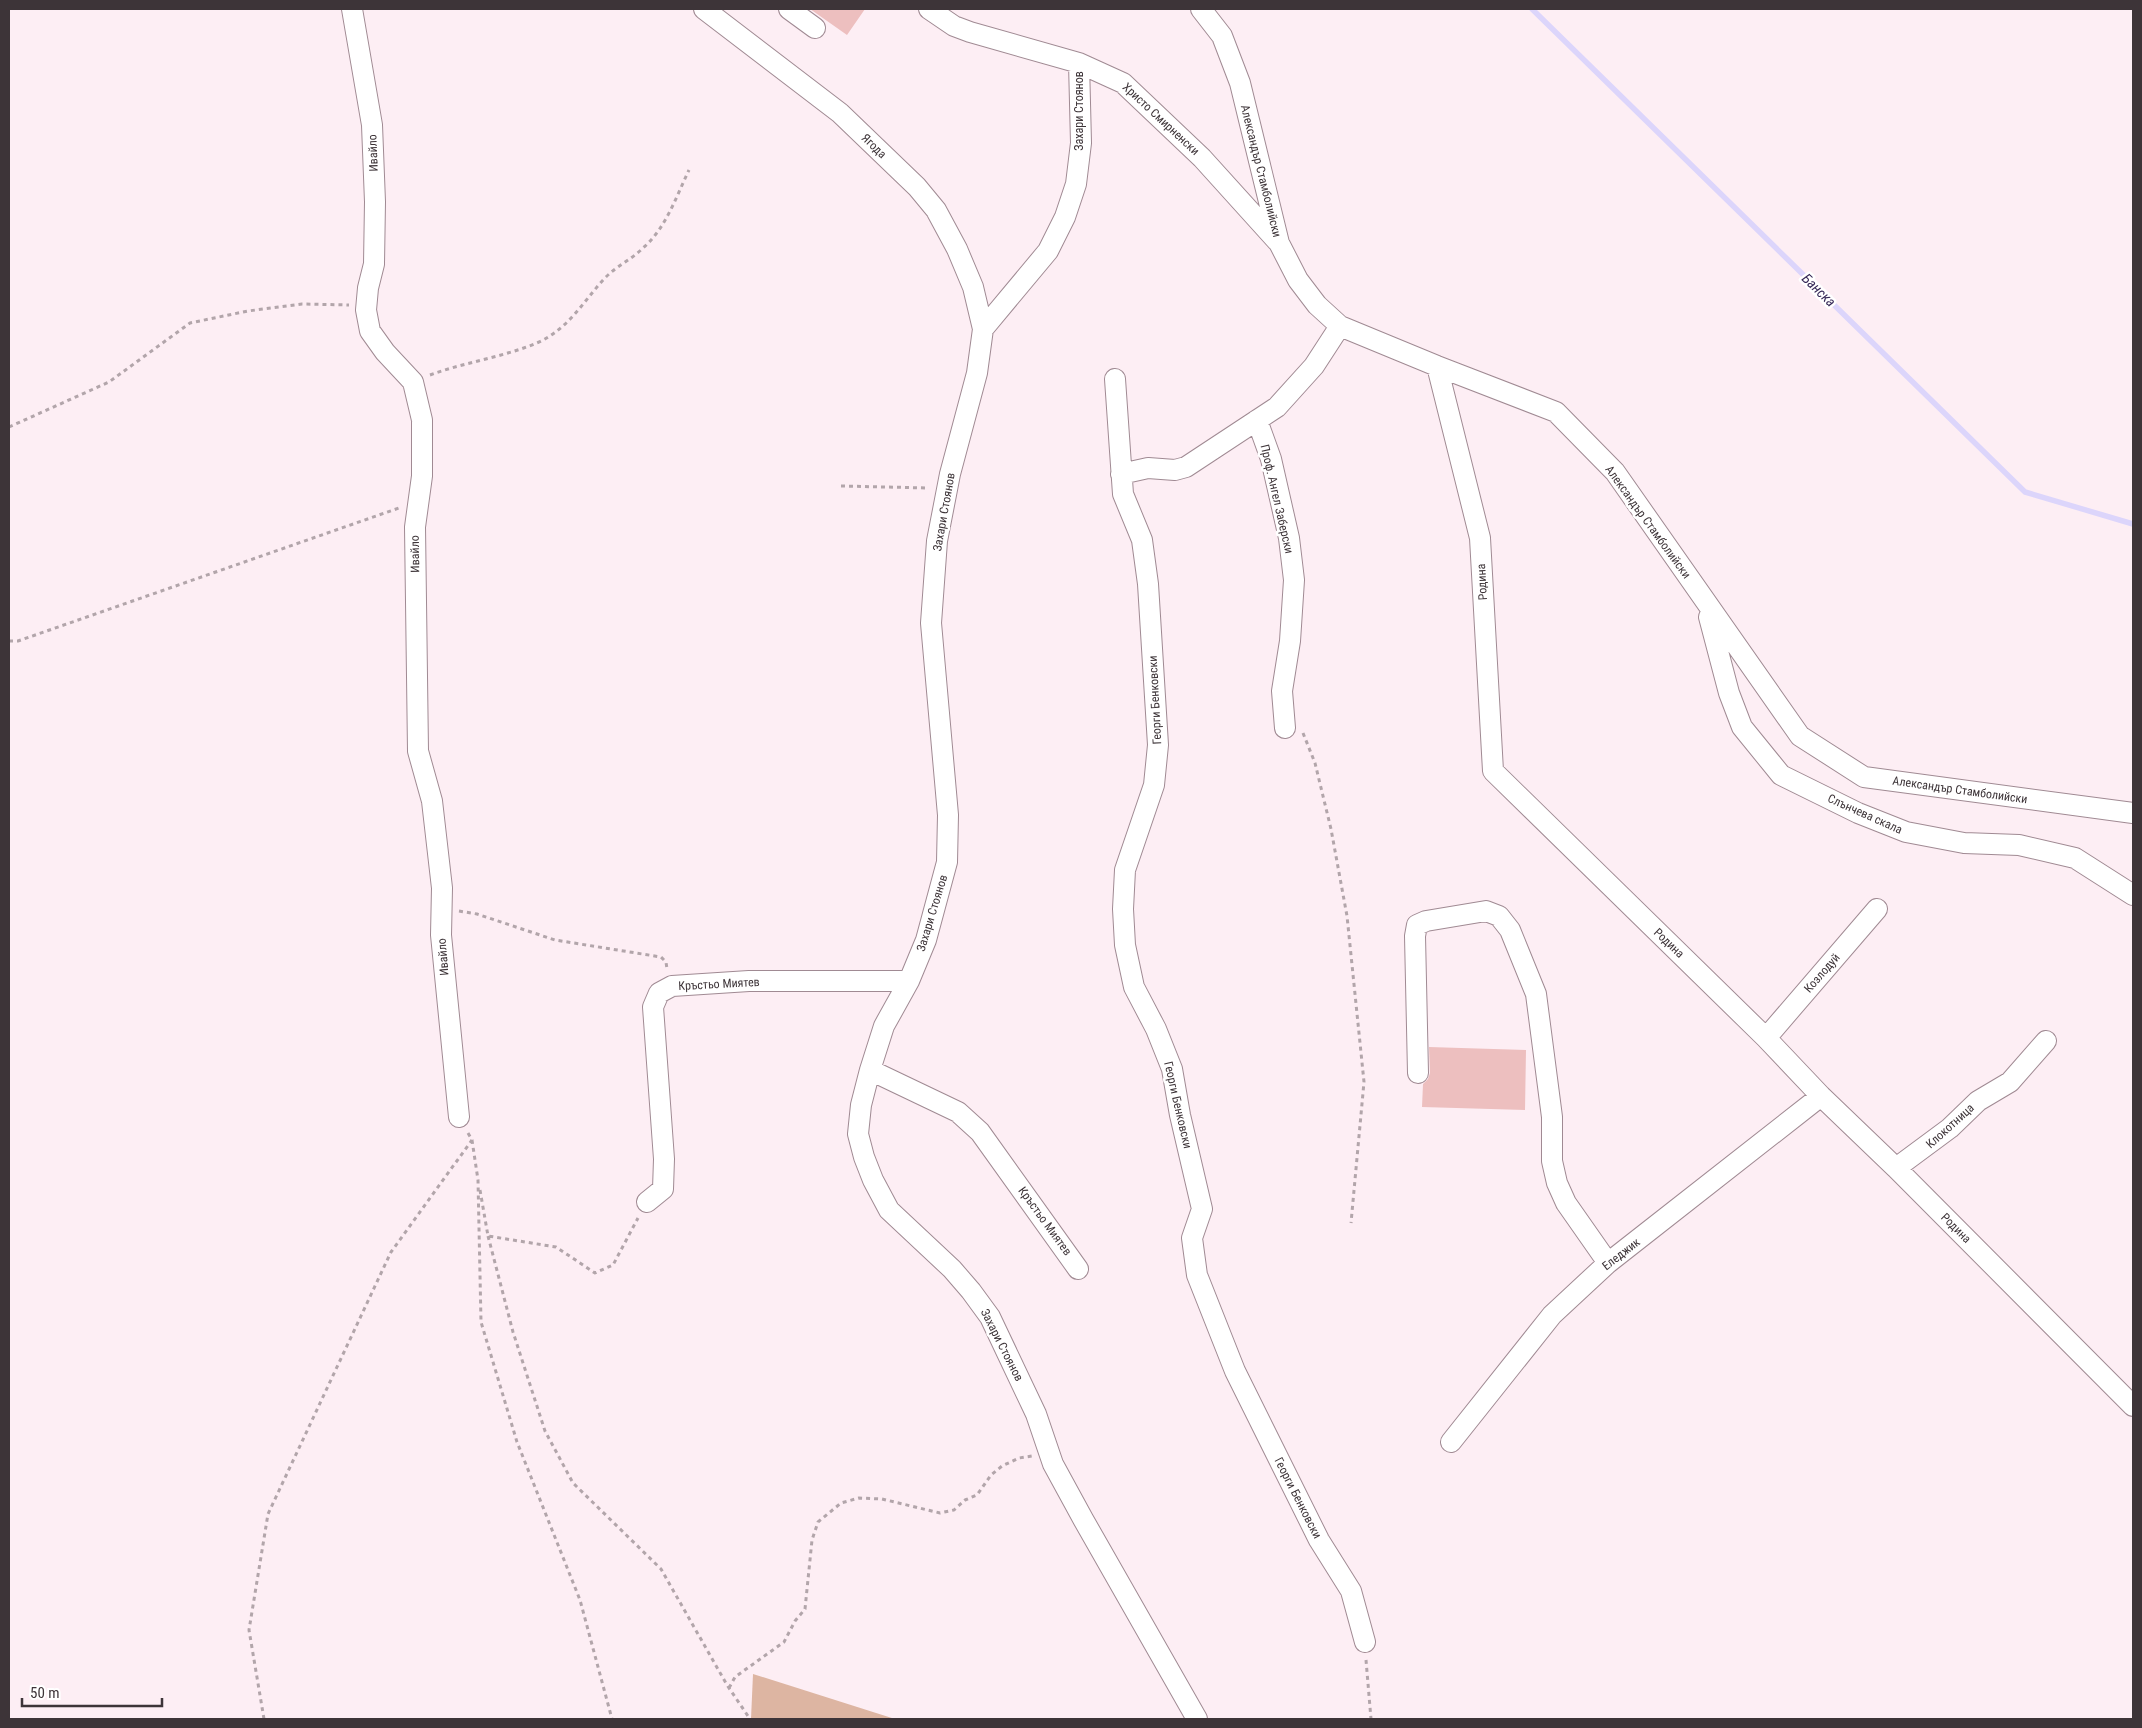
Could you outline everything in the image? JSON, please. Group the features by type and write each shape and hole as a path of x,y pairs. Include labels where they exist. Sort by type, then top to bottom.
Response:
{"street":[{"name":"Ивайло","path":"352,9 372,125 375,202 374,264 367,303 370,331 385,352 413,382 422,420 422,476 415,527 418,751 432,801 442,888 441,934 459,1117"},
{"name":"Ягода","path":"704,9 840,113 917,187 936,210 957,249 973,287 983,329"},
{"path":"789,9 815,28"},
{"name":"Христо Смирненски","path":"929,9 954,26 1079,63 1123,83 1202,158 1279,243"},
{"name":"Александър Стамболийски","path":"1201,9 1222,36 1240,83 1279,243 1298,280 1317,304 1340,326 1436,366 1556,412 1615,472 1800,736 1864,777 2133,813"},
{"name":"Захари Стоянов","path":"1079,63 1081,142 1076,184 1065,217 1048,250 983,329 977,373 948,488 937,541 931,623 948,815 947,862 926,940 909,981 884,1026 861,1105 858,1134 873,1180 889,1210 952,1269 972,1291 990,1316 1036,1414 1053,1464 1197,1719"},
{"path":"1121,474 1148,468 1174,470 1186,467 1277,407 1314,366 1340,326"},
{"name":"Родина","path":"1436,366 1480,538 1493,771 1766,1038 1821,1096 1896,1168 2133,1406"},
{"name":"Георги Бенковски","path":"1115,379 1123,494 1142,540 1148,584 1158,745 1154,785 1125,870 1124,946 1134,987 1156,1028 1172,1069 1180,1115 1202,1209 1192,1238 1197,1275 1235,1371 1319,1540 1351,1591 1365,1642"},
{"name":"Проф. Ангел Заберски","path":"1257,420 1270,459 1289,538 1294,580 1290,642 1282,691 1285,728"},
{"name":"Слънчева скала","path":"1706,603 1729,693 1742,727 1780,775 1858,813 1906,832 1964,843 2019,845 2075,858 2133,895"},
{"name":"Козлодуй","path":"1766,1038 1877,909"},
{"path":"1418,1073 1415,936 1417,925 1426,921 1486,912 1499,916 1510,930 1536,994 1552,1117 1552,1161 1557,1183 1566,1203 1608,1263"},
{"name":"Кръстьо Миятев","path":"647,1202 662,1188 664,1159 653,1007 659,993 672,986 749,981 909,981"},
{"name":"Клокотница","path":"1896,1168 1950,1128 1978,1101 2010,1082 2046,1041"},
{"name":"Кръстьо Миятев","path":"870,1070 958,1112 980,1132 1078,1268"},
{"name":"Еледжик","path":"1451,1442 1552,1315 1608,1263 1821,1096"}],"path":[{"path":"413,382 451,368 487,359 539,342 559,330 572,319 614,268 627,262 644,247 666,220 689,170"},
{"path":"9,427 109,382 190,323 248,311 302,304 341,306 367,303"},
{"path":"841,486 948,488"},
{"path":"9,640 18,641 418,501"},
{"path":"1283,703 1299,724 1314,764 1331,829 1347,916 1364,1082 1351,1223"},
{"path":"441,912 463,911 555,940 661,957 666,962 672,986"},
{"path":"459,1117 472,1140 488,1236 513,1332 545,1431 573,1483 661,1569 729,1688 750,1719"},
{"path":"264,1719 249,1630 268,1514 391,1252 472,1140"},
{"path":"478,1180 481,1322 517,1442 580,1600 612,1719"},
{"path":"488,1236 556,1247 595,1273 613,1265 647,1202"},
{"path":"729,1688 735,1677 784,1642 795,1621 805,1609 812,1540 818,1522 841,1503 859,1498 874,1499 940,1512 954,1510 964,1500 978,1495 991,1475 1002,1466 1020,1458 1050,1453"},
{"path":"1365,1642 1371,1719"}],"shaded area":[{"path":"753,1674 895,1719 751,1719"}],"building":[{"path":"810,9 865,9 847,35"},
{"path":"1429,1047 1526,1050 1525,1110 1422,1107 1423,1084 1428,1079 1430,1073"}],"waterway":[{"name":"Банска","path":"1532,9 2025,492 2133,524"}]}
